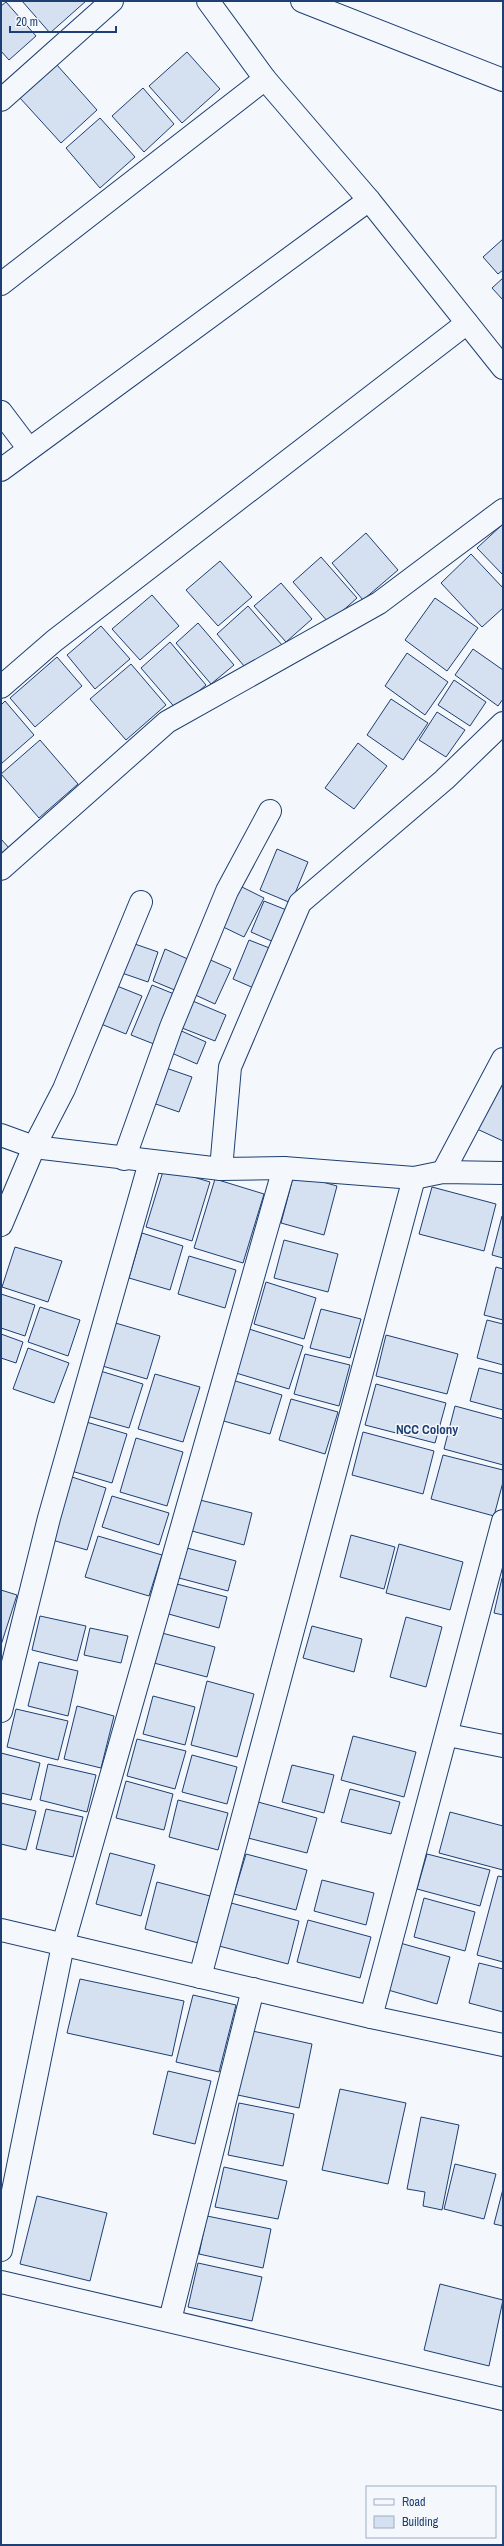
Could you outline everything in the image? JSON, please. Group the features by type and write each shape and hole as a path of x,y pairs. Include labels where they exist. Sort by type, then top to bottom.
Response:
{"street":[{"path":"1,100 112,1"},
{"path":"208,1 265,79 369,200 503,368"},
{"path":"302,1 503,80"},
{"path":"1,284 265,79"},
{"path":"1,470 369,200"},
{"path":"1,687 54,641 467,323"},
{"path":"1,412 29,449"},
{"path":"1,869 167,722 379,603 503,510"},
{"path":"221,1169 230,1067 300,903 444,780 503,723"},
{"path":"124,1159 171,1027 227,891 270,811"},
{"path":"1,1225 34,1147 64,1088 141,902"},
{"path":"443,1172 503,1059"},
{"path":"1,1135 34,1147 124,1159 221,1169 284,1168 414,1178 443,1172 503,1173"},
{"path":"1,1711 49,1518 150,1162"},
{"path":"1,2250 63,1945 284,1168"},
{"path":"200,1978 414,1178"},
{"path":"371,2017 448,1735 503,1521"},
{"path":"448,1735 503,1746"},
{"path":"1,1930 200,1978 503,2045"},
{"path":"170,2320 253,1989"},
{"path":"1,2282 170,2320 503,2399"}],"building":[{"path":"22,1 86,1 50,33"},
{"path":"6,2 36,36 9,60 1,51 1,6"},
{"path":"187,52 220,89 182,123 149,86"},
{"path":"57,65 97,110 61,143 20,98"},
{"path":"143,88 174,124 144,152 112,116"},
{"path":"100,118 135,157 100,188 66,148"},
{"path":"503,239 503,270 498,274 483,257"},
{"path":"503,278 503,300 492,288"},
{"path":"503,524 503,575 477,548"},
{"path":"366,533 398,570 363,600 332,563"},
{"path":"471,554 503,588 503,608 482,627 441,583"},
{"path":"321,557 357,598 329,623 293,582"},
{"path":"220,561 252,597 218,626 186,590"},
{"path":"281,583 312,619 286,642 254,606"},
{"path":"152,595 179,626 140,660 112,629"},
{"path":"435,598 478,628 447,671 405,640"},
{"path":"248,606 282,645 250,673 217,634"},
{"path":"198,623 234,665 211,684 176,643"},
{"path":"101,626 130,659 95,689 67,655"},
{"path":"170,642 206,685 177,710 141,668"},
{"path":"473,649 503,670 503,699 498,706 455,675"},
{"path":"407,653 448,682 425,715 385,686"},
{"path":"57,657 82,686 35,727 10,698"},
{"path":"131,664 166,705 126,740 90,699"},
{"path":"454,680 486,702 470,726 438,705"},
{"path":"391,699 428,723 403,760 367,735"},
{"path":"5,701 34,735 1,764 1,705"},
{"path":"437,712 465,730 446,757 419,740"},
{"path":"40,740 78,784 39,818 1,774"},
{"path":"358,743 387,766 354,809 325,788"},
{"path":"1,839 10,849 1,857"},
{"path":"277,849 308,862 291,903 260,890"},
{"path":"238,885 264,898 244,937 219,925"},
{"path":"264,901 289,911 276,943 251,932"},
{"path":"249,940 272,949 256,989 233,979"},
{"path":"129,942 158,952 148,982 119,972"},
{"path":"165,949 190,960 177,991 153,981"},
{"path":"206,958 231,969 215,1004 191,993"},
{"path":"112,984 142,996 126,1034 96,1022"},
{"path":"152,985 179,996 159,1046 131,1035"},
{"path":"188,999 226,1015 215,1041 177,1026"},
{"path":"177,1029 206,1042 197,1064 167,1051"},
{"path":"163,1067 192,1077 179,1112 150,1102"},
{"path":"503,1078 503,1141 477,1129"},
{"path":"164,1168 210,1182 192,1241 146,1227"},
{"path":"294,1174 337,1186 324,1235 281,1223"},
{"path":"215,1179 264,1194 243,1263 194,1248"},
{"path":"432,1187 496,1204 484,1251 419,1234"},
{"path":"503,1216 503,1258 492,1255"},
{"path":"142,1233 183,1246 170,1290 129,1278"},
{"path":"284,1240 338,1254 328,1292 274,1278"},
{"path":"15,1247 62,1261 48,1302 2,1287"},
{"path":"189,1256 236,1270 225,1308 178,1294"},
{"path":"496,1267 503,1269 503,1320 484,1315"},
{"path":"266,1282 316,1298 304,1339 254,1324"},
{"path":"1,1294 35,1305 25,1336 1,1328"},
{"path":"40,1307 80,1320 68,1356 28,1342"},
{"path":"321,1309 361,1319 350,1358 310,1348"},
{"path":"487,1320 503,1324 503,1365 477,1358"},
{"path":"112,1322 160,1336 147,1379 99,1365"},
{"path":"249,1329 303,1346 289,1389 236,1373"},
{"path":"1,1334 23,1342 16,1363 1,1358"},
{"path":"386,1335 458,1354 447,1394 376,1376"},
{"path":"28,1348 69,1363 54,1403 13,1389"},
{"path":"305,1354 350,1365 339,1406 294,1394"},
{"path":"479,1368 503,1374 503,1410 470,1401"},
{"path":"97,1370 143,1384 129,1428 83,1415"},
{"path":"155,1374 200,1387 183,1442 138,1429"},
{"path":"232,1380 282,1395 270,1434 220,1420"},
{"path":"376,1384 446,1403 435,1443 365,1425"},
{"path":"291,1399 338,1412 325,1454 279,1440"},
{"path":"455,1406 503,1419 503,1465 444,1449"},
{"path":"83,1421 127,1434 112,1483 68,1470"},
{"path":"363,1432 434,1451 423,1494 352,1475"},
{"path":"136,1438 183,1452 167,1506 120,1492"},
{"path":"443,1455 503,1470 503,1482 494,1516 431,1499"},
{"path":"72,1477 106,1488 87,1550 52,1540"},
{"path":"112,1496 169,1513 159,1545 102,1527"},
{"path":"200,1500 252,1513 244,1545 192,1531"},
{"path":"351,1535 395,1547 384,1589 340,1577"},
{"path":"98,1536 162,1555 149,1596 85,1577"},
{"path":"399,1544 463,1562 450,1610 386,1593"},
{"path":"187,1548 236,1561 228,1591 179,1578"},
{"path":"503,1578 503,1615 494,1613"},
{"path":"173,1583 227,1597 219,1628 165,1613"},
{"path":"1,1590 17,1595 1,1645"},
{"path":"40,1616 86,1626 77,1661 32,1650"},
{"path":"406,1617 442,1627 426,1687 390,1677"},
{"path":"312,1626 362,1639 354,1672 303,1658"},
{"path":"90,1628 128,1636 121,1663 84,1655"},
{"path":"162,1633 215,1647 207,1677 154,1663"},
{"path":"39,1662 78,1671 68,1716 28,1706"},
{"path":"207,1681 254,1694 237,1757 191,1745"},
{"path":"153,1696 195,1707 185,1745 143,1734"},
{"path":"77,1706 114,1716 101,1768 64,1759"},
{"path":"16,1709 68,1721 58,1760 7,1747"},
{"path":"353,1736 416,1752 404,1797 341,1780"},
{"path":"137,1739 186,1751 175,1789 127,1776"},
{"path":"1,1753 40,1763 31,1800 1,1793"},
{"path":"192,1755 237,1767 227,1804 182,1792"},
{"path":"48,1764 96,1775 87,1812 40,1800"},
{"path":"292,1765 334,1775 324,1813 282,1802"},
{"path":"126,1781 173,1794 164,1830 116,1818"},
{"path":"350,1789 400,1802 391,1834 341,1822"},
{"path":"178,1800 228,1813 218,1850 169,1837"},
{"path":"258,1802 317,1818 307,1853 248,1838"},
{"path":"1,1803 36,1811 26,1850 1,1844"},
{"path":"46,1809 83,1817 73,1857 36,1849"},
{"path":"450,1812 503,1826 503,1870 439,1853"},
{"path":"110,1853 155,1865 141,1916 96,1904"},
{"path":"246,1854 307,1870 296,1910 234,1894"},
{"path":"427,1854 490,1870 480,1906 417,1889"},
{"path":"498,1876 503,1877 503,1962 477,1955"},
{"path":"322,1880 374,1893 366,1925 314,1911"},
{"path":"157,1882 210,1896 198,1943 145,1929"},
{"path":"424,1898 475,1912 465,1951 414,1937"},
{"path":"231,1903 299,1921 288,1964 219,1946"},
{"path":"308,1920 371,1937 360,1978 297,1962"},
{"path":"400,1943 450,1957 437,2004 388,1990"},
{"path":"479,1963 503,1969 503,2012 469,2003"},
{"path":"80,1979 184,2001 172,2056 67,2033"},
{"path":"193,1995 236,2005 219,2072 176,2062"},
{"path":"248,2030 312,2044 299,2108 233,2094"},
{"path":"168,2071 211,2081 195,2144 153,2134"},
{"path":"340,2089 406,2103 388,2184 322,2170"},
{"path":"239,2103 294,2114 283,2166 228,2155"},
{"path":"421,2117 459,2125 442,2210 423,2206 425,2192 407,2189"},
{"path":"455,2164 496,2174 484,2219 444,2209"},
{"path":"224,2167 287,2181 278,2219 215,2207"},
{"path":"503,2189 503,2226 494,2224"},
{"path":"37,2196 107,2213 90,2281 20,2264"},
{"path":"207,2216 271,2229 263,2268 199,2254"},
{"path":"198,2263 262,2277 252,2321 188,2307"},
{"path":"440,2284 503,2300 489,2366 424,2350"}],"district":[{"name":"NCC Colony","path":"427,1429"}]}
